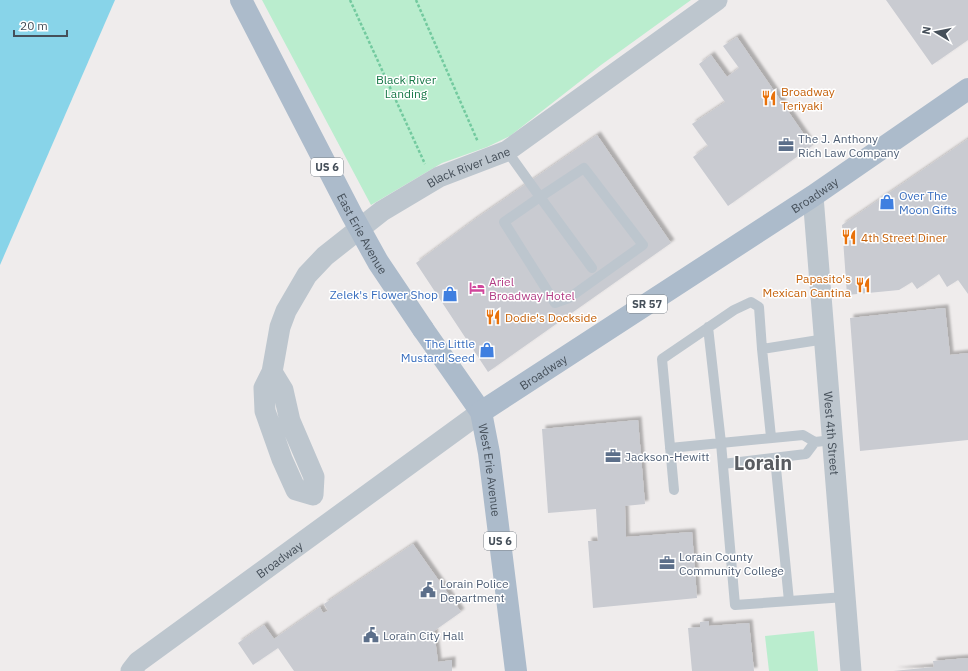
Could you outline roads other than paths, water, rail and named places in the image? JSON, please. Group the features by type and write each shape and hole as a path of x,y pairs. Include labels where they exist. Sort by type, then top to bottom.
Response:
{"main road":[{"name":"East Erie Avenue","path":"241,0 352,215 378,262 481,412"},
{"name":"Broadway","path":"481,412 813,196 968,89"},
{"name":"West Erie Avenue","path":"481,412 489,453 516,671"}],"street":[{"name":"Black River Lane","path":"331,522 313,495 296,490 282,459 265,411 264,388 272,372 282,319 290,301 307,275 325,256 376,216 432,181 456,170 507,151 717,0"},
{"name":"West 4th Street","path":"813,196 825,339 824,441 845,597 851,671"},
{"name":"Broadway","path":"131,671 138,662 481,412"}],"lane":[{"path":"507,151 592,268"},
{"path":"584,168 643,244 569,298 555,303 504,222 540,197 584,168"},
{"path":"674,490 662,359 734,310 751,302 759,307 771,437"},
{"path":"708,328 721,442 735,605 845,597"},
{"path":"762,350 825,339"},
{"path":"670,448 803,435 824,441"},
{"path":"723,464 806,454 824,441"},
{"path":"775,458 788,601"}],"water":[{"path":"0,0 115,0 0,265"}],"place":[{"name":"Broadway Teriyaki","path":"769,98"},
{"name":"The J. Anthony Rich Law Company","path":"786,145"},
{"name":"Over The Moon Gifts","path":"887,202"},
{"name":"4th Street Diner","path":"849,237"},
{"name":"Papasito's Mexican Cantina","path":"863,285"},
{"name":"Ariel Broadway Hotel","path":"477,288"},
{"name":"Zelek's Flower Shop","path":"450,294"},
{"name":"Dodie's Dockside","path":"493,317"},
{"name":"The Little Mustard Seed","path":"487,350"},
{"name":"Jackson-Hewitt","path":"613,456"},
{"name":"Lorain County Community College","path":"667,563"},
{"name":"Lorain Police Department","path":"428,590"},
{"name":"Lorain City Hall","path":"371,635"}],"district":[{"name":"Lorain","path":"763,462"}],"park label":[{"name":"Black River Landing","path":"406,86"}]}
